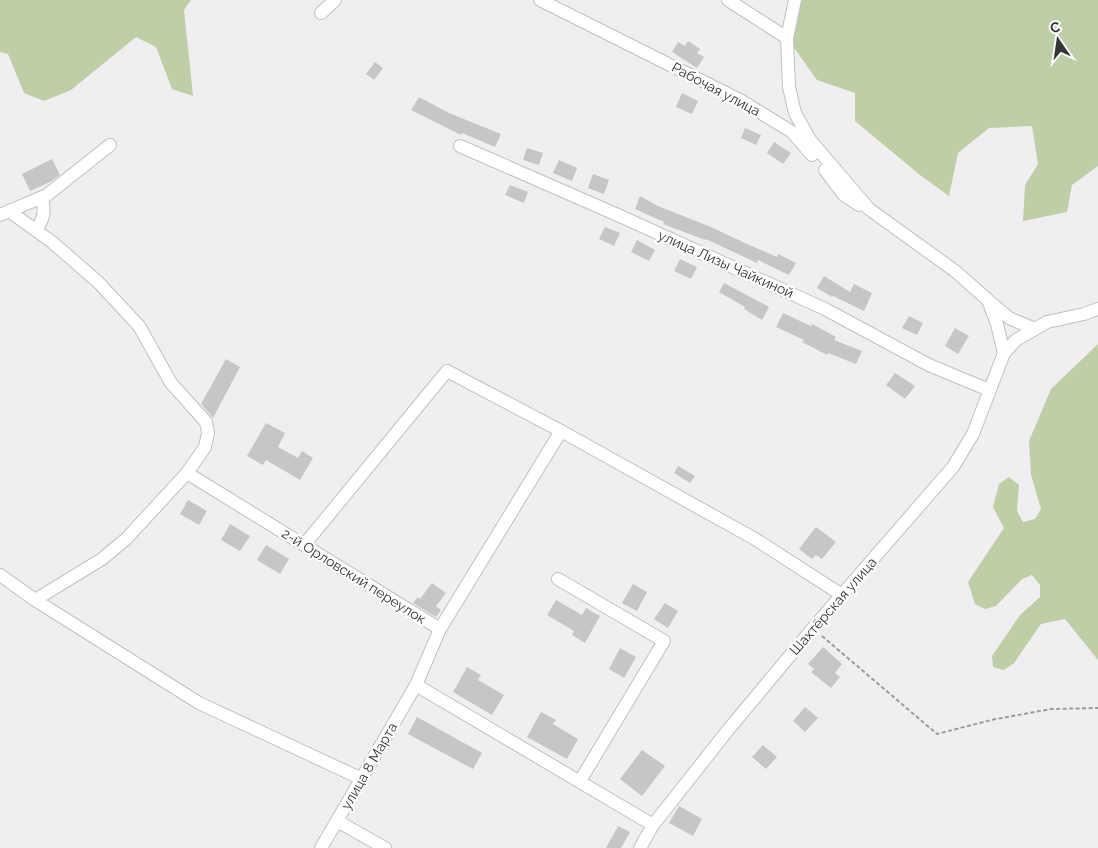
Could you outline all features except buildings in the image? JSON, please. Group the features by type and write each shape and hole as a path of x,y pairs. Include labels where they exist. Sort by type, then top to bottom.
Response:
{"street":[{"path":"321,13 335,0"},
{"name":"Рабочая улица","path":"540,0 740,100 792,132 825,169 844,194 857,204 869,209"},
{"path":"728,0 787,38"},
{"path":"795,0 787,38 789,87 795,112 810,140 869,209 955,271 1009,318 1035,329"},
{"path":"5,213 42,198 110,145"},
{"name":"улица Лизы Чайкиной","path":"460,146 825,309 929,365 989,390"},
{"path":"36,230 44,217 45,211 42,198"},
{"path":"5,213 36,230 52,242 98,282 139,326 171,383 206,422 208,433 205,446 186,474 126,539 102,559 35,600"},
{"path":"988,300 998,324 1004,353"},
{"path":"1004,353 1016,340 1047,322 1098,309"},
{"name":"Шахтёрская улица","path":"640,848 653,824 812,628 953,467 973,434 1004,353"},
{"path":"304,545 447,371 561,431 755,539 842,596"},
{"path":"440,629 561,431"},
{"name":"2-й Орловский переулок","path":"186,474 440,629 416,685"},
{"path":"0,575 35,600 199,702 362,779"},
{"path":"558,579 664,641 580,781"},
{"path":"416,685 653,824"},
{"name":"улица 8 Марта","path":"321,848 416,685"},
{"path":"337,821 385,848"}],"path":[{"path":"812,628 937,734 991,720 1051,709 1098,708"}],"green space":[{"path":"0,0 191,0 184,10 193,96 172,89 156,47 136,37 71,90 44,101 24,93 8,54 0,52"},
{"path":"795,0 1098,0 1098,166 1072,185 1067,212 1023,221 1025,185 1038,164 1032,126 989,128 958,153 949,196 920,175 855,121 855,93 817,80 787,38"},
{"path":"1098,344 1098,660 1065,619 1041,624 1014,663 1004,670 993,667 992,656 1020,615 1040,597 1040,585 1032,575 1022,579 996,606 985,609 975,604 968,582 1004,528 993,507 999,484 1009,477 1019,485 1017,511 1023,522 1035,519 1041,509 1031,475 1029,441 1051,389"}]}
